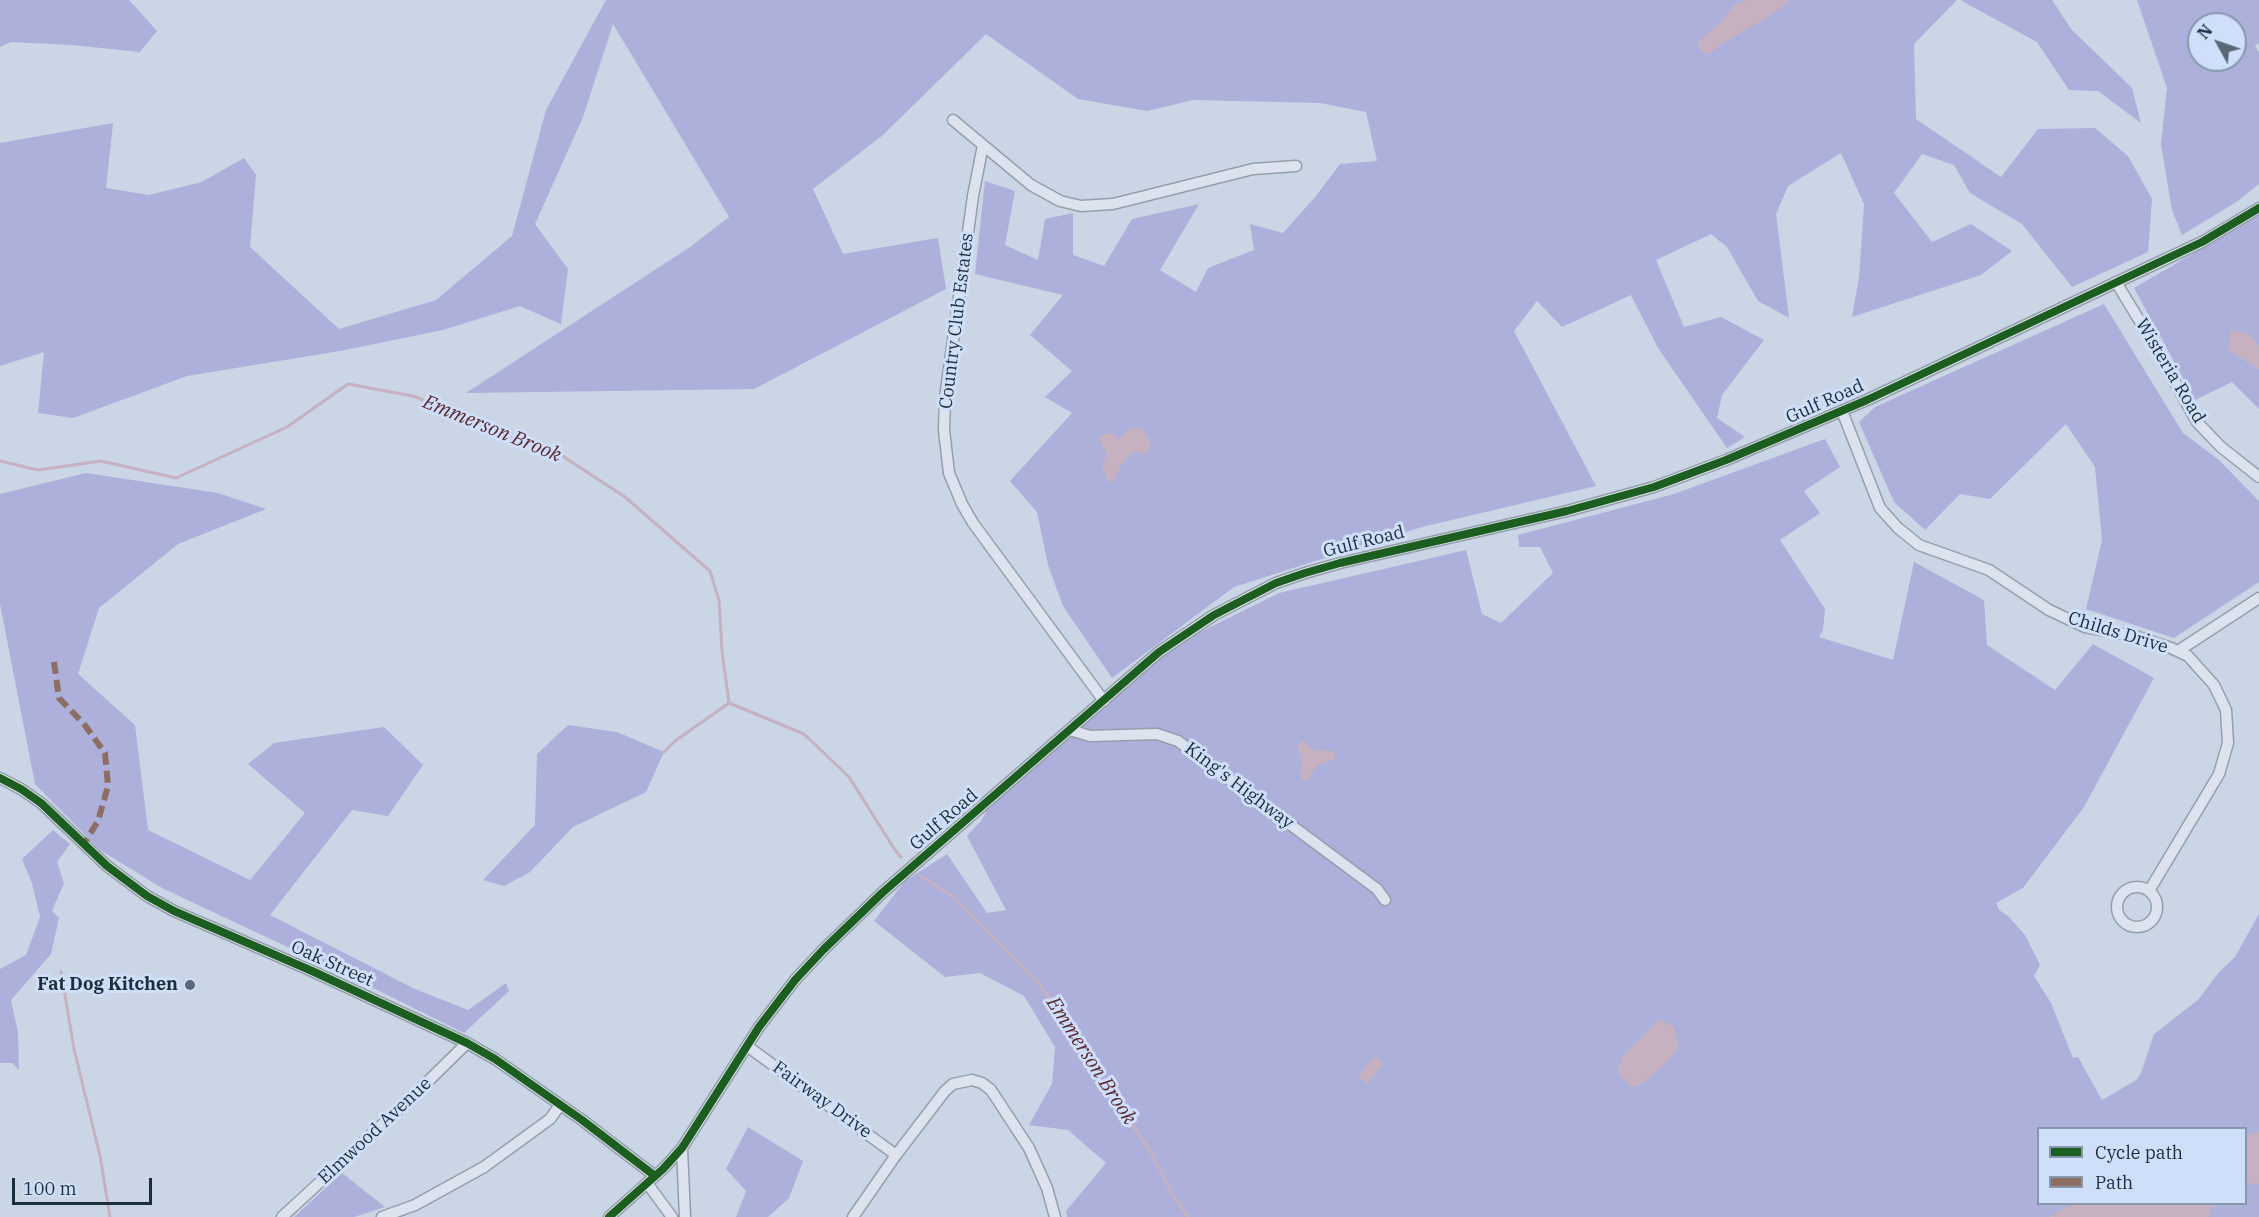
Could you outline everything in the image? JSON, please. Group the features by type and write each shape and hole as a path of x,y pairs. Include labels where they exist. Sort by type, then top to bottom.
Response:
{"street":[{"path":"952,120 1040,191 1060,201 1081,206 1113,204 1247,170 1296,166"},
{"name":"Country Club Estates","path":"982,144 945,398 944,430 949,473 962,504 974,523 1104,700"},
{"name":"Gulf Road","path":"609,1217 653,1178 682,1148 747,1046 795,980 832,941 882,893 1159,652 1191,629 1276,583 1340,563 1567,511 1654,487 1762,446 1842,411 2202,242 2259,208"},
{"name":"Wisteria Road","path":"2116,282 2157,348 2197,422 2221,447 2259,477"},
{"name":"Childs Drive","path":"1842,411 1881,508 1898,528 1919,545 1989,570 2049,610 2085,627 2138,637 2178,651 2188,656 2214,685 2226,710 2228,743 2219,774 2150,891"},
{"path":"2178,651 2259,598"},
{"name":"King's Highway","path":"1070,730 1090,736 1157,734 1178,741 1377,889 1385,900"},
{"name":"Oak Street","path":"0,778 41,803 107,866 147,896 183,915 312,970 467,1043 495,1059 608,1139 653,1178 672,1217"},
{"name":"Elmwood Avenue","path":"282,1217 467,1043"},
{"name":"Fairway Drive","path":"747,1046 896,1155"},
{"path":"853,1217 896,1155 945,1091 953,1084 972,1080 982,1083 998,1098 1029,1148 1047,1188 1055,1217"},
{"path":"382,1217 415,1205 484,1167 550,1119 560,1105"},
{"path":"682,1148 685,1217"}],"shaded area":[{"path":"0,0 129,0 157,31 140,52 11,42 0,47"},
{"path":"606,0 1957,0 1914,44 1916,119 2001,177 2038,129 2095,128 2128,156 2152,199 2148,252 2072,287 2022,224 1970,193 1954,165 1922,154 1894,193 1932,242 1971,224 2012,251 1981,275 1852,317 1859,278 1864,204 1841,153 1788,186 1776,214 1789,318 1758,301 1727,247 1711,234 1656,260 1684,327 1721,317 1764,340 1722,395 1717,418 1745,437 1727,448 1658,348 1631,295 1562,327 1537,301 1514,331 1596,486 1422,527 1234,587 1112,678 1063,606 1048,565 1037,512 1010,481 1072,413 1045,397 1072,371 1030,335 1063,295 975,274 985,181 1015,191 1005,245 1038,260 1045,219 1073,213 1073,255 1104,266 1132,219 1199,204 1160,270 1196,292 1208,268 1254,250 1250,224 1283,233 1316,196 1340,164 1377,161 1366,112 1320,103 1193,100 1147,111 1078,99 986,34 883,135 813,189 843,254 938,238 946,289 754,389 466,393 690,247 729,217 613,24 583,117 535,224 568,269 561,324 520,306 443,330 340,351 187,376 73,418 38,413 44,352 0,366 0,143 113,123 106,188 149,195 202,182 244,158 256,175 250,247 339,329 436,300 512,236 546,110"},
{"path":"1746,0 1790,0 1772,15 1721,44 1708,55 1700,50 1698,43 1702,38 1721,22 1733,6"},
{"path":"1960,0 2052,0 2071,29 2132,88 2141,123 2098,91 2069,90 2037,42"},
{"path":"2137,0 2259,0 2259,43 2255,46 2259,52 2259,184 2238,201 2182,235 2172,210 2161,144 2167,88"},
{"path":"2259,215 2259,346 2249,334 2228,349 2259,369 2259,409 2232,382 2195,400 2134,288"},
{"path":"2104,304 2183,433 2219,460 2259,501 2259,582 2174,638 2086,609 2102,540 2095,467 2066,424 1990,499 1960,494 1925,530 1894,502 1859,422 1875,407"},
{"path":"2231,330 2249,334 2259,346 2259,369 2228,349"},
{"path":"1135,427 1144,431 1151,444 1147,453 1132,452 1120,467 1115,480 1108,483 1102,466 1107,455 1099,439 1105,433 1114,434 1119,440 1125,432"},
{"path":"1825,439 1840,467 1804,491 1820,513 1780,540 1825,609 1823,630 1819,637 1893,660 1914,562 1984,600 1987,645 2055,690 2093,644 2154,678 2084,807 2023,888 1996,903 1999,910 2008,916 2025,935 2040,965 2034,976 2051,1003 2073,1058 2078,1057 2102,1100 2136,1080 2141,1073 2154,1034 2198,1000 2219,972 2235,957 2259,914 2259,1137 2247,1141 2247,1127 2037,1127 2037,1205 2077,1205 2057,1217 1067,1217 1066,1211 1106,1163 1068,1130 1029,1125 1052,1084 1055,1047 1024,996 980,973 945,977 874,921 905,881 947,854 987,913 1006,910 967,836 981,821 990,805 1180,642 1279,593 1466,550 1482,614 1501,623 1553,573 1540,547 1519,547 1518,535 1674,494"},
{"path":"86,473 218,493 266,509 178,544 99,608 78,674 135,725 148,830 250,880 305,813 248,764 274,743 384,727 423,765 388,816 352,810 270,915 415,989 468,1010 506,983 509,991 464,1033 162,888 100,850 35,784 0,604 0,494"},
{"path":"568,725 617,732 664,752 646,792 573,827 530,872 504,886 483,880 535,825 537,754"},
{"path":"1301,740 1314,750 1333,751 1336,755 1333,760 1317,765 1307,781 1302,779 1300,774 1302,759 1297,747"},
{"path":"53,830 70,844 57,862 64,883 52,911 59,918 51,954 11,1000 18,1033 19,1070 12,1063 0,1063 0,969 26,955 40,917 32,883 22,859"},
{"path":"1660,1019 1674,1027 1678,1047 1672,1057 1652,1076 1641,1085 1632,1087 1620,1076 1618,1068 1622,1057"},
{"path":"1375,1056 1384,1063 1367,1084 1358,1077"},
{"path":"748,1127 803,1161 789,1198 768,1217 736,1217 746,1191 726,1169"},
{"path":"2259,1132 2259,1184 2247,1183 2247,1136"},
{"path":"342,1173 385,1207 354,1217 294,1217"},
{"path":"2247,1183 2259,1183 2259,1217 2198,1217 2213,1205 2247,1205"},
{"path":"2069,1205 2217,1205 2210,1210 2209,1217 2049,1217"}],"waterway":[{"name":"Emmerson Brook","path":"0,461 38,470 101,461 176,478 287,427 348,384 413,396 507,437 558,453 625,497 710,571 719,600 722,651 729,703"},
{"name":"Emmerson Brook","path":"729,703 804,734 849,777 901,857"},
{"path":"664,752 675,741 729,703"},
{"name":"Emmerson Brook","path":"920,876 953,896 1039,984 1074,1030 1101,1082 1148,1147 1171,1192 1188,1217"},
{"path":"61,972 74,1049 100,1156 110,1217"}],"marked path":[{"path":"54,662 59,698 84,724 105,753 108,786 98,821 84,844"}],"cycle path":[{"path":"609,1217 663,1169 682,1148 759,1027 795,980 824,949 882,893 1159,652 1214,615 1276,583 1305,573 1567,511 1654,487 1726,460 1867,400 2202,242 2259,208"},
{"path":"0,778 41,803 107,866 147,896 174,911 312,971 467,1043 495,1059 582,1120 655,1176"}],"place":[{"name":"Fat Dog Kitchen","path":"190,985"}]}
